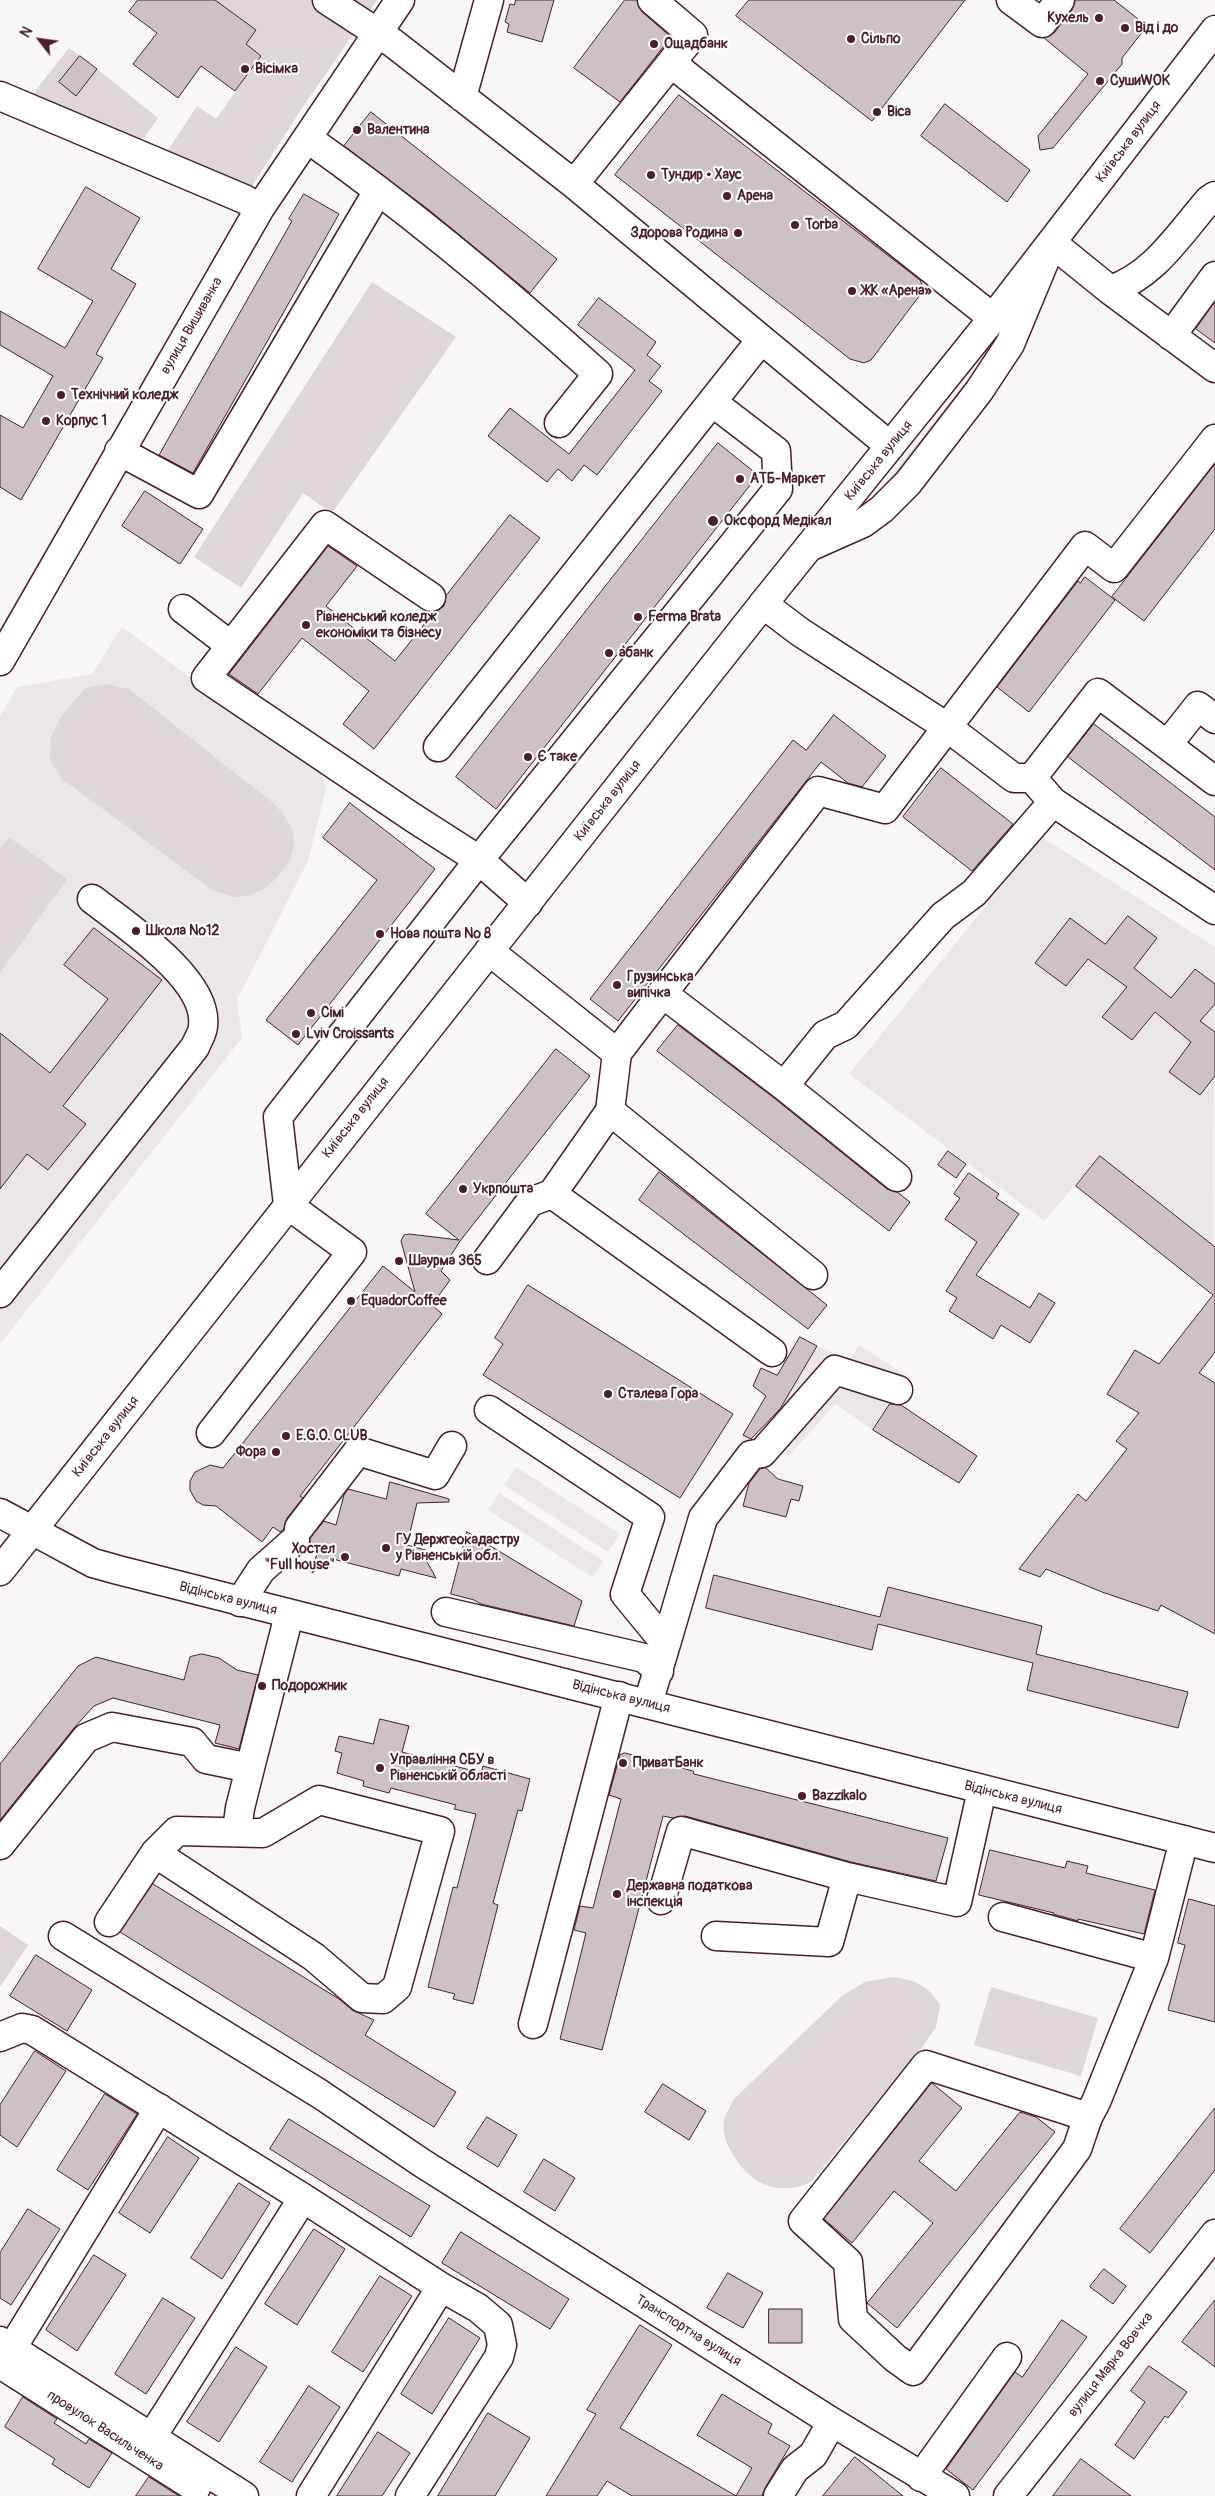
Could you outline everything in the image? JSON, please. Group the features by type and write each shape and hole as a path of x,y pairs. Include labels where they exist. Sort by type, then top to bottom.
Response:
{"main road":[{"path":"327,0 393,43 574,184 890,446"},
{"name":"вулиця Вишиванка","path":"0,661 260,208 400,0"},
{"path":"462,97 489,0"},
{"path":"574,184 693,35 652,0"},
{"path":"1011,0 1042,23 1060,0"},
{"name":"Київська вулиця","path":"0,1571 763,604 993,318 1215,30"},
{"path":"671,62 993,318"},
{"path":"0,96 260,208"},
{"path":"307,138 378,191 525,308 598,374 559,423"},
{"path":"119,451 199,494 378,191"},
{"path":"1110,290 1127,285 1147,272 1209,200 1215,196"},
{"path":"809,547 864,523 882,510 908,483 979,391 1010,344 1052,243 1110,290 1215,368"},
{"path":"1171,336 1215,276"},
{"path":"438,747 762,340"},
{"path":"211,1433 352,1252 288,1205 278,1118 479,860 778,489 776,450 712,402"},
{"path":"487,1260 530,1202 552,1194 610,1111 617,1053 818,791 885,809 1085,546 1114,568 1215,439"},
{"path":"431,597 325,525 206,678 479,860 528,902"},
{"path":"763,604 800,632 947,728 1014,778 1032,778 1053,802 1215,910"},
{"path":"183,608 230,645"},
{"path":"1032,778 1098,693 1215,781"},
{"path":"1168,744 1198,706 1215,720"},
{"path":"784,1086 825,1035 846,1025 943,916 974,893 1053,802"},
{"path":"0,1293 195,1047 204,1026 201,1007 194,990 182,972 92,900"},
{"path":"489,951 617,1053"},
{"path":"662,993 784,1086 897,1177"},
{"path":"610,1111 813,1276"},
{"path":"552,1194 772,1352"},
{"path":"648,1704 703,1518 751,1456 767,1455 835,1370 898,1390"},
{"path":"489,1410 650,1517 625,1594 666,1644"},
{"path":"240,1602 261,1570 297,1534 358,1451 435,1475 452,1446"},
{"name":"Відінська вулиця","path":"0,1513 94,1563 290,1615 619,1696 1215,1848"},
{"path":"446,1612 644,1658 659,1671"},
{"path":"237,1831 240,1808 290,1615"},
{"path":"533,2024 619,1696"},
{"path":"0,1845 86,1738 112,1727 192,1742 206,1759 250,1768"},
{"path":"661,1900 681,1831 847,1876 957,1902 982,1790"},
{"path":"109,1922 155,1854 177,1831 263,1832 319,1800 440,1831 397,1987 382,1999 362,1998 314,1957 155,1854"},
{"path":"1088,2117 926,2065 803,2221 848,2262 853,2319 895,2358 913,2371 1077,2149 1088,2117 1096,2102 1154,1958 1184,1840"},
{"path":"716,1936 830,1942 847,1876"},
{"path":"1003,1917 1154,1958"},
{"name":"Транспортна вулиця","path":"63,1936 320,2094 422,2163 832,2422 955,2496"},
{"path":"0,2037 22,2028 32,2030 303,2198 440,2287 478,2308 498,2325 502,2345 499,2357 410,2496"},
{"path":"159,2108 4,2351 151,2438 244,2496"},
{"path":"151,2438 303,2198"},
{"name":"вулиця Марка Вовчка","path":"1008,2496 1215,2234"},
{"path":"311,2496 440,2287"},
{"name":"провулок Васильченка","path":"4,2351 210,2496"},
{"path":"921,2477 1007,2357"},
{"path":"778,2496 795,2469 813,2455 832,2422"}],"shaded area":[{"path":"215,0 377,0 302,108 249,191 163,158 197,106 216,119 261,56 246,44 256,30"},
{"path":"69,48 80,56 59,82 76,95 97,69 158,118 138,146 32,95"},
{"path":"372,282 456,337 332,513 303,493 241,588 194,557"},
{"path":"1000,342 877,502 874,499 996,343"},
{"name":"Школа №12","path":"122,627 322,775 326,789 308,861 237,1000 242,1038 0,1344 0,716 17,687 92,674"},
{"path":"107,684 129,689 273,803 290,825 294,836 289,861 276,879 258,892 238,897 212,890 61,778 50,761 51,738 60,718 85,688"},
{"path":"9,837 67,879 0,973 0,849"},
{"path":"1042,837 1215,947 1213,1245 1100,1156 1044,1221 849,1074"},
{"path":"859,1345 907,1376 873,1430 835,1404 788,1457 779,1449 751,1455 737,1447 743,1435 760,1443 817,1346 850,1359"},
{"path":"516,1467 620,1534 608,1552 504,1485"},
{"path":"499,1493 603,1561 592,1577 488,1510"},
{"path":"0,1926 28,1945 0,1987"},
{"path":"893,1977 915,1982 930,1992 940,2005 936,2027 923,2046 811,2182 798,2187 775,2188 755,2179 738,2162 729,2148 725,2137 724,2121 733,2100 842,1996 865,1982"},
{"path":"991,1987 1098,2018 1081,2076 974,2045"}],"building":[{"path":"138,0 215,0 256,30 246,44 261,56 235,91 201,66 178,98 133,64 157,33 129,12"},
{"path":"516,0 554,0 542,42 507,32 509,24 505,22 510,4 514,5"},
{"path":"625,0 637,0 642,12 671,37 620,102 574,68"},
{"name":"Сільпо","path":"749,0 965,0 872,121 736,16"},
{"path":"1075,0 1114,0 1147,26 1122,58 1122,64 1053,148 1040,150 1038,136 1088,74 1044,38 1054,33 1072,10"},
{"path":"80,56 97,69 76,96 59,82"},
{"name":"Арена","path":"679,95 920,280 923,287 920,295 871,360 864,363 850,359 615,175"},
{"path":"945,104 1030,170 1007,202 921,136"},
{"path":"371,112 557,259 530,293 429,210 344,146"},
{"path":"86,187 140,218 111,269 136,284 96,354 103,358 21,500 0,487 0,415 23,428 53,376 0,345 0,311 65,348 93,301 38,269"},
{"path":"304,194 339,214 193,473 159,455 292,221 289,219"},
{"path":"599,298 656,342 647,355 661,366 649,381 662,391 597,475 584,465 572,481 558,469 547,482 488,436 510,408 569,454 635,370 578,325"},
{"path":"1215,302 1215,343 1196,329"},
{"path":"718,443 758,475 496,809 456,777"},
{"path":"1215,464 1215,529 1144,621 1112,597"},
{"path":"145,491 203,529 180,564 122,526"},
{"name":"Рівненський коледж економіки та бізнесу","path":"510,515 540,538 374,749 343,724 369,691 302,638 258,694 229,674 328,546 357,566 326,606 395,661 434,612 444,606 446,596"},
{"path":"1085,577 1115,600 1029,712 997,687 1078,581 1080,583"},
{"path":"834,715 886,756 862,787 848,783 821,762 618,1021 590,999 793,740 806,750"},
{"path":"1094,724 1215,817 1215,870 1068,757"},
{"path":"941,768 1013,824 972,871 903,817"},
{"path":"350,803 435,869 298,1045 266,1020 377,880 323,838"},
{"path":"1128,916 1157,938 1134,968 1171,998 1195,969 1215,984 1215,1004 1200,1021 1215,1032 1215,1076 1200,1095 1169,1072 1191,1042 1155,1012 1132,1040 1102,1017 1127,987 1088,959 1066,986 1035,963 1070,918 1105,944"},
{"path":"94,928 162,980 63,1106 86,1124 48,1170 27,1154 0,1189 0,1033 50,1073 108,999 64,965"},
{"path":"678,1025 774,1098 887,1189 897,1192 910,1202 889,1231 657,1051"},
{"path":"556,1049 590,1076 460,1241 441,1271 450,1280 432,1305 442,1314 300,1496 303,1498 287,1518 284,1529 280,1532 273,1527 262,1542 216,1506 203,1505 196,1501 190,1490 190,1481 195,1472 210,1465 223,1468 383,1266 415,1292 401,1241 404,1235 459,1240 426,1214"},
{"path":"948,1151 966,1164 956,1178 938,1165"},
{"path":"1100,1156 1215,1247 1215,1352 1199,1373 1215,1383 1215,1634 1161,1605 1158,1611 1102,1592 1046,1569 1040,1577 1019,1569 1078,1494 1086,1501 1127,1449 1116,1441 1139,1413 1107,1394 1135,1350 1159,1364 1213,1295 1076,1186"},
{"path":"659,1172 827,1305 808,1329 639,1200"},
{"path":"969,1173 999,1194 996,1198 1019,1214 976,1275 1030,1308 1039,1293 1055,1303 1030,1343 1001,1325 993,1339 949,1311 957,1298 946,1291 977,1242 945,1219 960,1198 954,1194"},
{"name":"Сталева Гора","path":"528,1285 733,1414 680,1498 483,1375 503,1344 495,1338"},
{"path":"800,1337 817,1346 780,1409 751,1439 743,1435 766,1396 753,1386 761,1368 777,1375"},
{"path":"890,1404 901,1405 977,1456 959,1483 873,1430"},
{"path":"766,1468 778,1479 803,1486 799,1501 791,1499 786,1517 743,1506 749,1483 760,1469"},
{"path":"390,1482 449,1499 449,1502 417,1503 407,1545 429,1551 426,1560 436,1578 401,1569 399,1576 333,1559 312,1573 319,1545 310,1543 310,1538 324,1521 336,1525 344,1495 348,1489 386,1499"},
{"path":"467,1532 582,1601 574,1626 481,1604 474,1600 451,1594"},
{"path":"714,1575 880,1617 888,1587 1042,1626 1036,1654 1188,1692 1178,1728 1027,1690 1033,1663 878,1624 872,1650 706,1608"},
{"path":"202,1654 219,1658 237,1670 258,1675 239,1749 215,1743 220,1725 113,1698 94,1706 0,1820 0,1764 78,1666 96,1657 184,1680 190,1657"},
{"path":"380,1719 409,1726 402,1752 481,1773 483,1766 530,1779 522,1811 518,1810 493,1903 498,1905 473,2004 453,1999 455,1994 428,1987 453,1887 457,1888 476,1814 454,1809 456,1805 391,1788 389,1793 363,1786 364,1781 337,1773 342,1753 335,1751 339,1736 373,1744"},
{"path":"625,1753 693,1771 694,1774 948,1838 936,1881 851,1862 685,1816 673,1818 663,1816 602,2050 560,2039 586,1933 574,1930 580,1906 593,1908 621,1799 609,1795 620,1755"},
{"path":"990,1850 1065,1868 1067,1861 1088,1866 1086,1873 1155,1890 1144,1934 1078,1919 1078,1921 1054,1913 979,1895"},
{"path":"153,1884 339,1999 352,2010 374,2020 365,2035 456,2092 434,2127 120,1932"},
{"path":"1189,1899 1215,1906 1215,2022 1168,2010 1185,1945 1178,1943"},
{"path":"36,1955 92,1990 67,2031 10,1996"},
{"path":"35,2051 66,2071 17,2147 0,2135 0,2105"},
{"path":"932,2083 962,2108 919,2161 956,2191 1020,2112 1036,2117 1055,2132 897,2328 867,2303 933,2223 894,2191 852,2243 824,2219"},
{"path":"663,2084 706,2111 689,2140 645,2112"},
{"path":"105,2094 137,2114 88,2190 57,2170"},
{"path":"1215,2108 1215,2170 1150,2253 1120,2229"},
{"path":"487,2117 517,2135 498,2167 467,2148"},
{"path":"289,2119 430,2206 411,2237 270,2149"},
{"path":"168,2137 199,2158 150,2233 119,2213"},
{"path":"544,2159 575,2178 555,2211 524,2192"},
{"path":"239,2183 270,2203 222,2279 191,2258"},
{"path":"28,2209 60,2229 11,2305 0,2298 0,2253"},
{"path":"314,2229 345,2249 297,2325 265,2304"},
{"path":"461,2232 569,2299 550,2329 442,2263"},
{"path":"94,2255 126,2275 77,2351 46,2330"},
{"path":"1104,2269 1126,2286 1113,2304 1090,2287"},
{"path":"728,2273 763,2293 743,2328 707,2308"},
{"path":"380,2276 412,2296 363,2372 332,2352"},
{"path":"163,2298 195,2318 146,2394 115,2374"},
{"path":"1215,2300 1215,2367 1182,2342"},
{"path":"769,2309 802,2309 802,2343 769,2343"},
{"path":"449,2318 480,2338 432,2414 401,2394"},
{"path":"1062,2320 1087,2337 973,2490 946,2469 1015,2372 1022,2377"},
{"path":"640,2325 672,2345 620,2428 736,2496 632,2496 607,2481 597,2496 546,2496 596,2414 587,2410"},
{"path":"236,2347 267,2367 219,2442 187,2422"},
{"path":"1149,2366 1187,2392 1168,2418 1165,2416 1134,2459 1115,2445 1145,2402 1131,2391"},
{"path":"309,2386 340,2407 292,2482 260,2462"},
{"path":"722,2394 772,2424 768,2433 790,2446 762,2496 736,2496 752,2468 697,2435"},
{"path":"23,2397 57,2419 54,2423 86,2444 89,2439 112,2453 89,2488 52,2464 55,2459 5,2427"},
{"path":"488,2413 530,2438 495,2496 438,2496"},
{"path":"378,2432 410,2453 382,2496 337,2496"},
{"path":"855,2457 903,2496 823,2496"},
{"path":"1081,2459 1131,2496 1053,2496"},
{"path":"149,2477 179,2496 136,2496"}],"place":[{"name":"Кухель","path":"1099,18"},
{"name":"Від і до","path":"1125,28"},
{"name":"Сільпо","path":"851,39"},
{"name":"Ощадбанк","path":"654,44"},
{"name":"Вiсiмка","path":"245,69"},
{"name":"СушиWOK","path":"1100,81"},
{"name":"Віса","path":"877,112"},
{"name":"Валентина","path":"357,130"},
{"name":"Тундир • Хаус","path":"651,175"},
{"name":"Арена","path":"727,196"},
{"name":"Torba","path":"795,225"},
{"name":"Здорова Родина","path":"738,233"},
{"name":"ЖК «Арена»","path":"852,291"},
{"name":"Технічний коледж","path":"61,395"},
{"name":"Корпус 1","path":"46,421"},
{"name":"АТБ-Маркет","path":"740,479"},
{"name":"Оксфорд Медікал","path":"713,521"},
{"name":"Ferma Brata","path":"638,617"},
{"name":"Рівненський коледж економіки та бізнесу","path":"306,625"},
{"name":"а̀банк","path":"609,653"},
{"name":"Є таке","path":"528,757"},
{"name":"Школа №12","path":"136,931"},
{"name":"Нова пошта № 8","path":"380,934"},
{"name":"Грузинська випічка","path":"617,985"},
{"name":"Сімі","path":"311,1013"},
{"name":"Lviv Croissants","path":"296,1034"},
{"name":"Укрпошта","path":"463,1189"},
{"name":"Шаурма 365","path":"399,1261"},
{"name":"EquadorCoffee","path":"351,1301"},
{"name":"Сталева Гора","path":"608,1394"},
{"name":"E.G.O. CLUB","path":"286,1436"},
{"name":"Фора","path":"276,1452"},
{"name":"ГУ Держгеокадастру у Рівненській обл.","path":"386,1548"},
{"name":"Хостел \"Full house\"","path":"345,1557"},
{"name":"Подорожник","path":"262,1686"},
{"name":"ПриватБанк","path":"623,1763"},
{"name":"Управління СБУ в Рівненській області","path":"380,1768"},
{"name":"Bazzikalo","path":"802,1796"},
{"name":"Державна податкова інспекція","path":"617,1894"}]}
